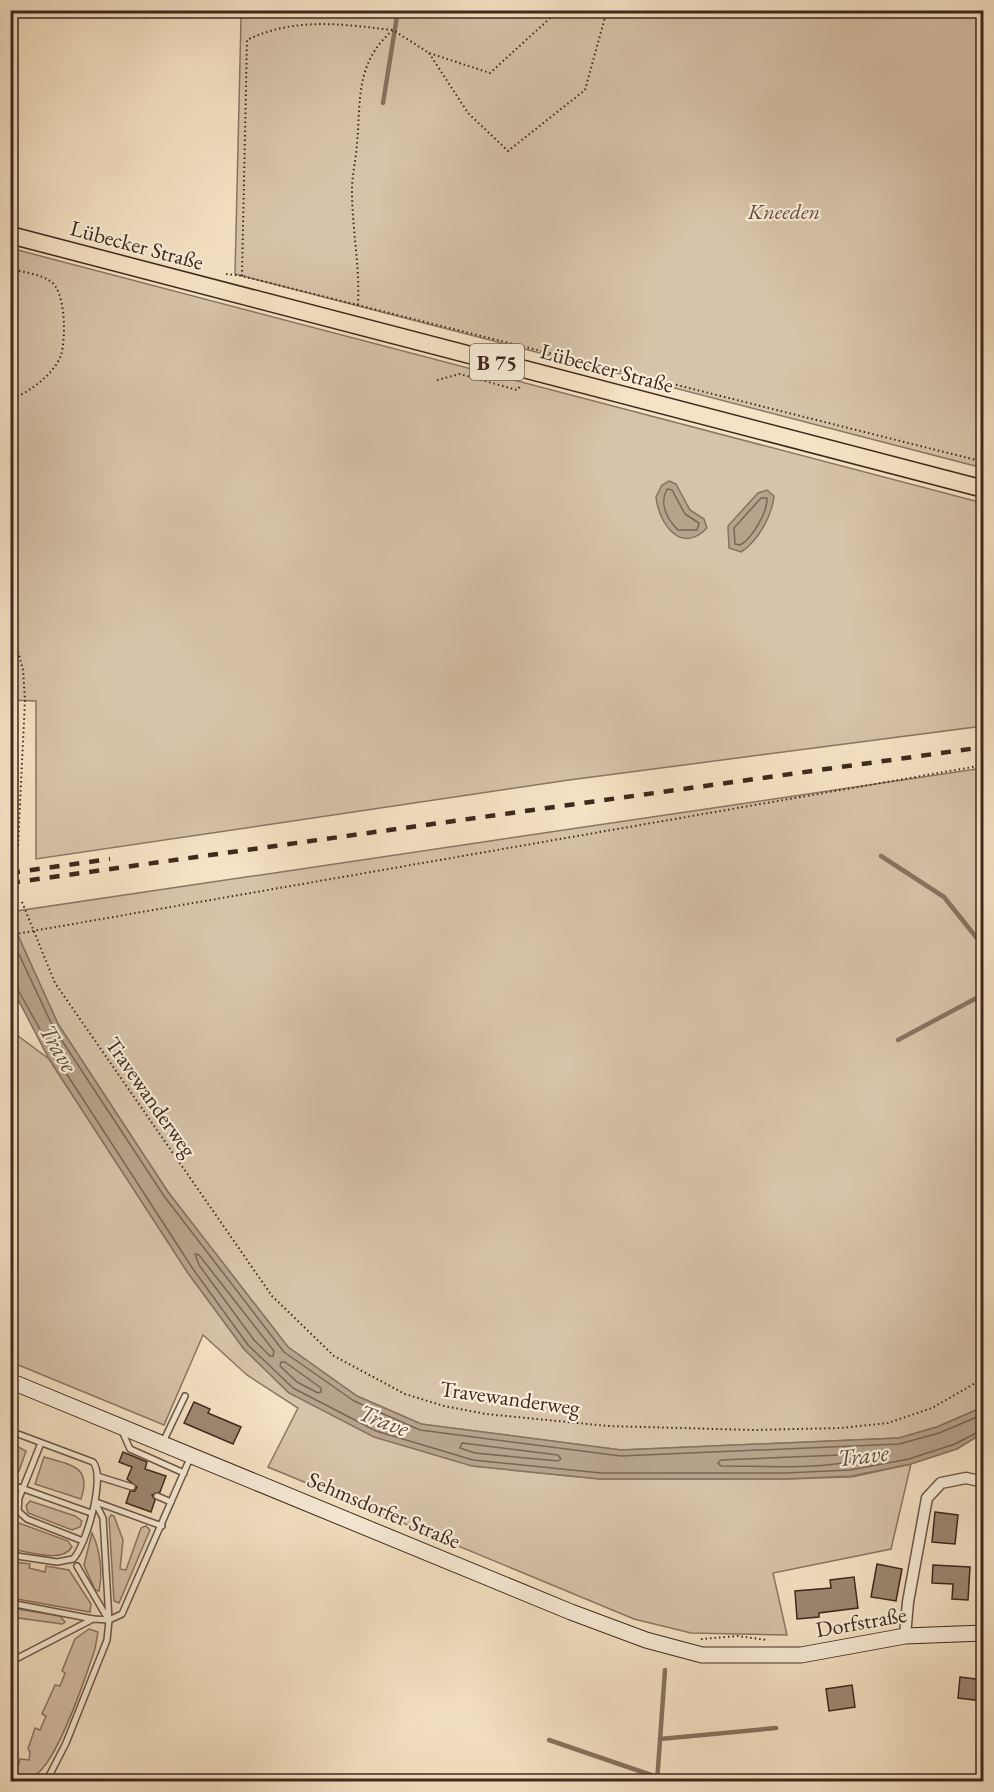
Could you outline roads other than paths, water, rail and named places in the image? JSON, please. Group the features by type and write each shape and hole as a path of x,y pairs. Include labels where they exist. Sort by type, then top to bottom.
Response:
{"main road":[{"name":"Lübecker Straße","path":"10,235 984,489"},
{"name":"Sehmsdorfer Straße","path":"10,1381 120,1424 571,1612 646,1640 702,1655 747,1656"},
{"name":"Dorfstraße","path":"747,1656 801,1656 905,1636 984,1633"}],"street":[{"path":"905,1636 908,1602 927,1498 941,1484 966,1478 984,1482"}],"lane":[{"path":"163,1442 185,1396"},
{"path":"120,1424 125,1443 130,1449 184,1473"},
{"path":"10,1431 93,1462 98,1476 92,1513 76,1555 65,1562 10,1555"},
{"path":"41,1443 22,1489 17,1508 20,1515 83,1540"},
{"path":"10,1603 93,1619 117,1618 126,1607 192,1454"},
{"path":"98,1476 132,1487"},
{"path":"10,1484 92,1513"},
{"path":"157,1496 171,1502"},
{"path":"95,1502 162,1526"},
{"path":"46,1782 66,1743 101,1662 107,1640 109,1620 103,1518 95,1502"},
{"path":"77,1566 109,1620"},
{"path":"10,1662 93,1619"}],"water":[{"path":"669,481 676,484 690,510 704,519 707,528 697,536 680,537 673,533 662,517 656,497 662,485"},
{"path":"767,490 774,496 773,504 758,535 741,552 729,548 728,526 758,493"},
{"name":"Trave","path":"11,920 58,1024 168,1192 288,1347 357,1396 421,1424 621,1450 899,1438 937,1427 983,1407 983,1433 957,1449 911,1464 851,1476 785,1479 600,1479 472,1466 374,1437 289,1393 244,1349 188,1273 49,1059 11,986"}],"waterway":[{"path":"383,103 398,10"},
{"path":"881,856 944,897 984,947"},
{"path":"898,1040 984,994"},
{"path":"657,1782 665,1670"},
{"path":"660,1739 776,1728"},
{"path":"549,1740 657,1777"}],"railway":[{"path":"10,883 984,747"},
{"path":"10,873 110,859"}],"park label":[{"name":"Kneeden","path":"784,211"}]}
